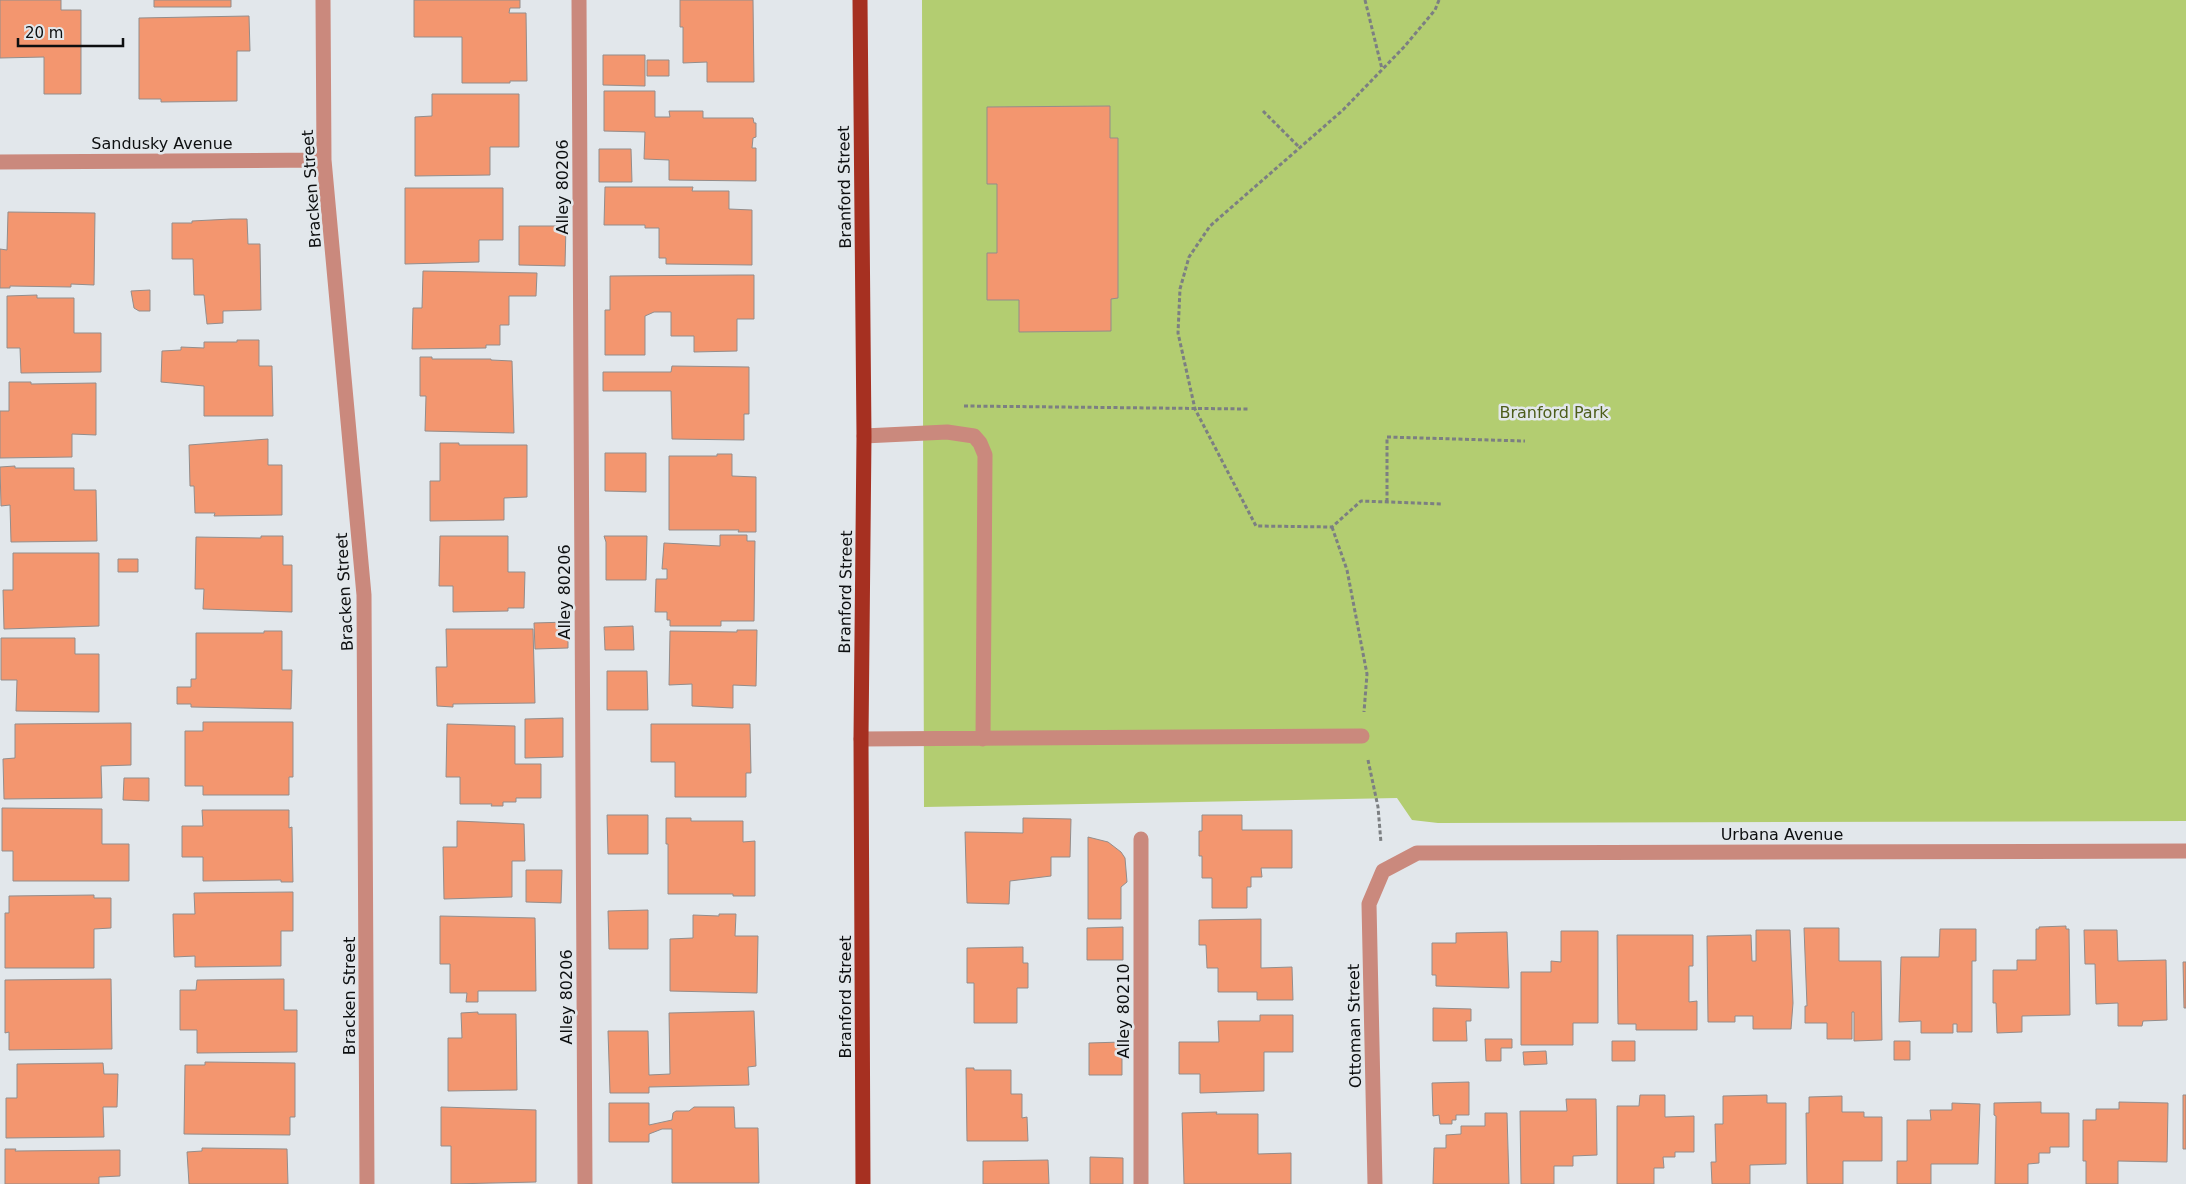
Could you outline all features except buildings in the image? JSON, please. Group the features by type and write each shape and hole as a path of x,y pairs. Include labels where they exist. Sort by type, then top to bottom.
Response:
{"main road":[{"name":"Branford Street","path":"860,0 864,436 862,739 863,1184"}],"street":[{"name":"Bracken Street","path":"323,0 324,160 364,595 367,1184"},
{"name":"Alley 80206","path":"579,0 585,1184"},
{"name":"Sandusky Avenue","path":"0,162 324,160"},
{"path":"864,436 947,432 967,434 974,436 980,443 985,455 983,738"},
{"path":"862,739 1362,736"},
{"name":"Alley 80210","path":"1140,839 1141,1184"},
{"name":"Urbana Avenue","path":"1383,871 1417,853 2186,851"},
{"name":"Ottoman Street","path":"1375,1184 1368,904 1383,871"}],"path":[{"path":"1365,0 1382,69"},
{"path":"1439,0 1435,10 1404,46 1342,110 1210,226 1189,257 1180,289 1178,333 1196,409 1256,526 1332,527 1361,501 1442,504"},
{"path":"1263,110 1299,147"},
{"path":"956,406 1248,409"},
{"path":"1388,502 1387,437 1525,441"},
{"path":"1332,527 1347,570 1367,674 1362,736 1378,807 1383,871"}],"green space":[{"name":"Branford Park","path":"922,0 2186,0 2186,821 1438,823 1412,820 1397,798 924,807"}]}
